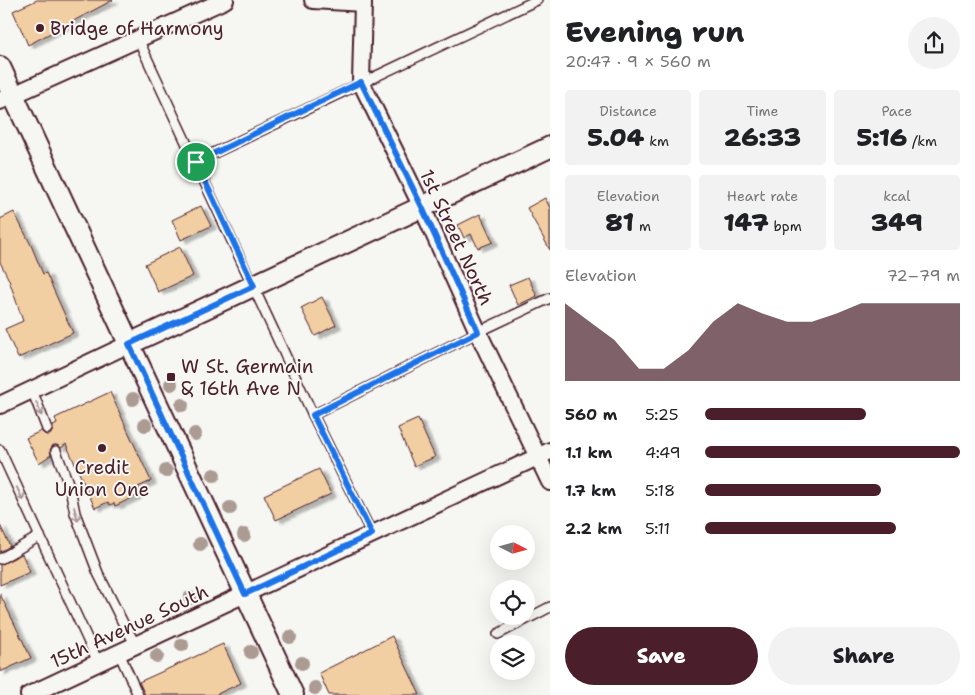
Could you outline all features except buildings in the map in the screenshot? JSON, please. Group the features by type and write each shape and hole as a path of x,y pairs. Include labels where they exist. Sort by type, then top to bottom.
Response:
{"street":[{"path":"6,98 226,0"},
{"path":"313,0 363,1"},
{"name":"1st Street North","path":"363,1 361,82 422,207 478,332 544,453 550,482"},
{"path":"0,67 6,98 129,344 292,695"},
{"path":"1,402 32,390 550,147"},
{"name":"15th Avenue South","path":"29,695 544,453"}],"lane":[{"path":"196,162 537,0"},
{"path":"138,39 313,415 372,534"},
{"path":"313,415 550,298"},
{"path":"32,390 47,429"},
{"path":"0,450 98,662"},
{"path":"56,451 70,488 74,514 98,573 136,645"},
{"path":"0,559 40,536"},
{"path":"498,634 550,606"},
{"path":"119,653 138,695"}],"place":[{"name":"Bridge of Harmony","path":"40,28"},
{"name":"W St. Germain & 16th Ave N","path":"171,377"},
{"name":"Credit Union One","path":"102,448"}],"route":[{"path":"361,82 422,207 478,332 313,415 372,534 245,594 129,344 254,286 196,162 361,82"}]}
